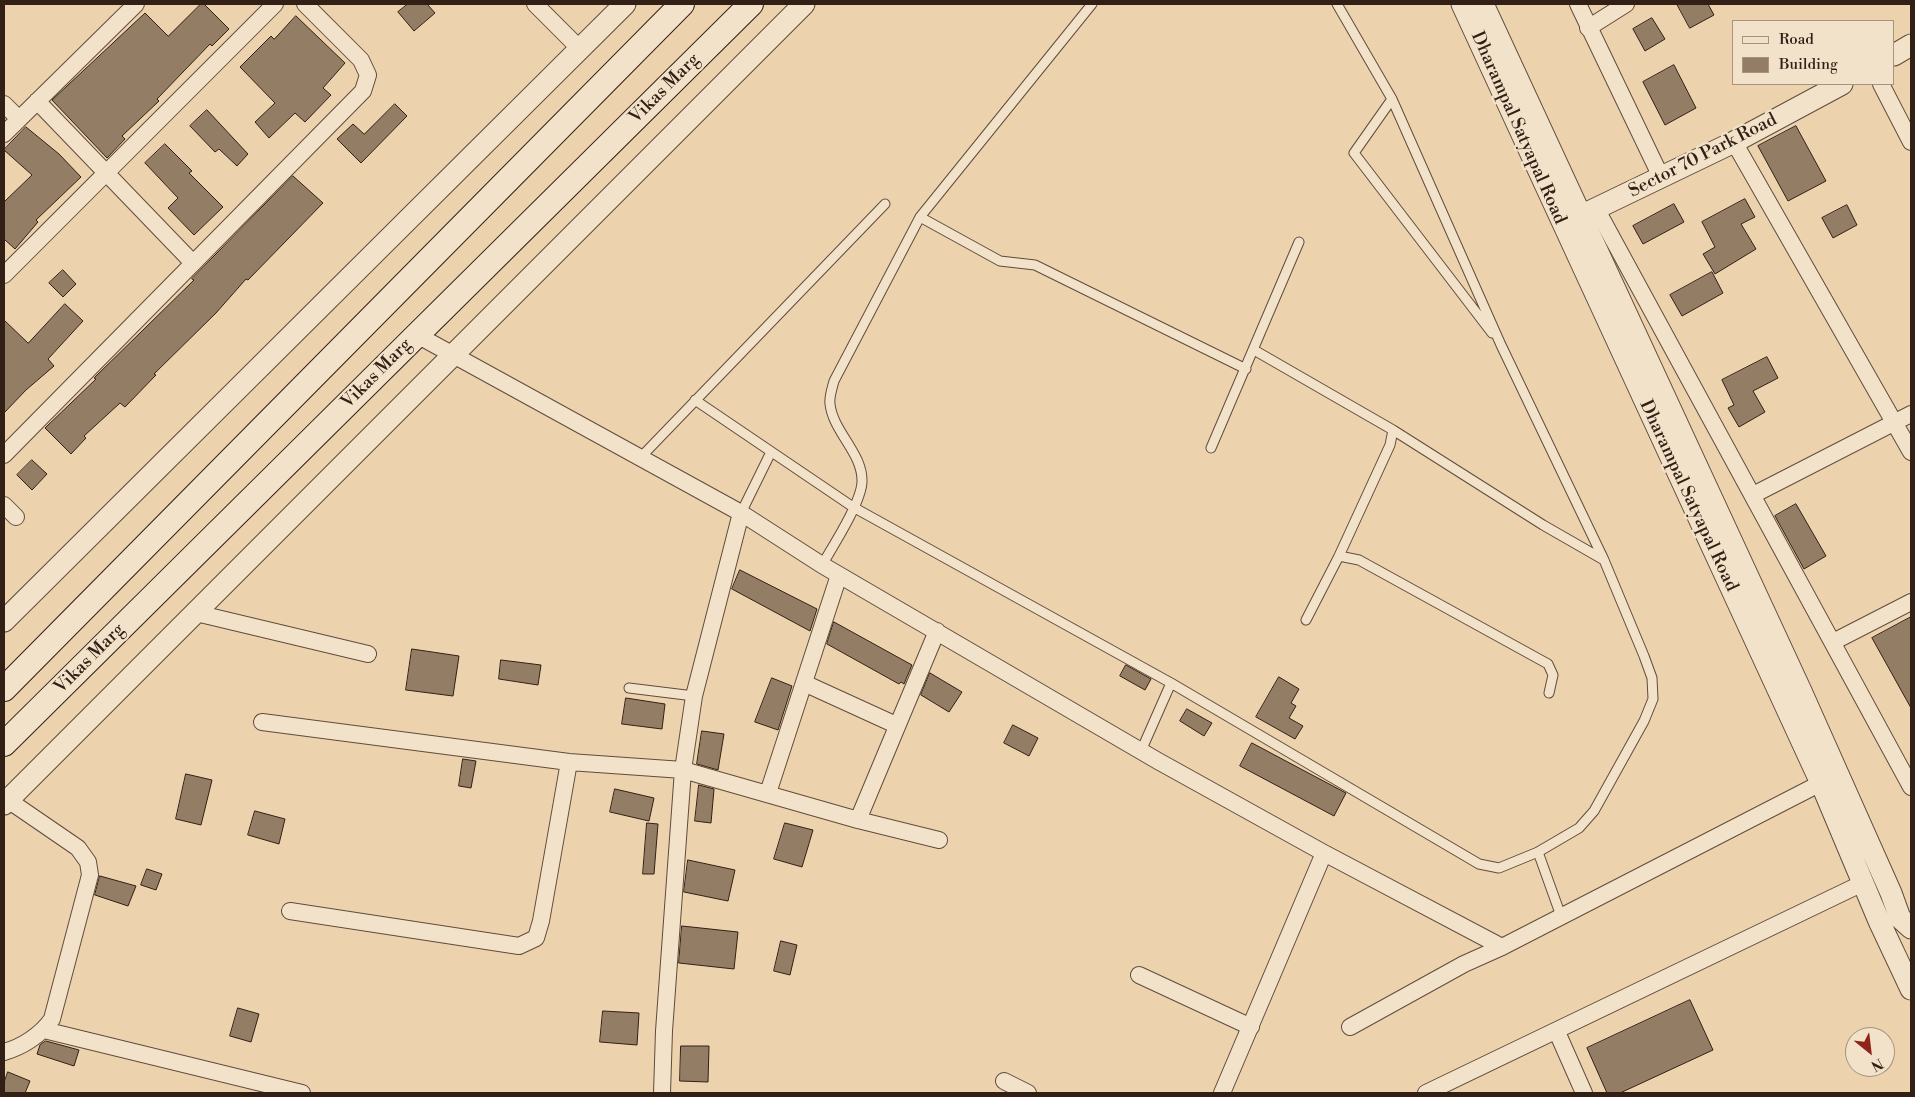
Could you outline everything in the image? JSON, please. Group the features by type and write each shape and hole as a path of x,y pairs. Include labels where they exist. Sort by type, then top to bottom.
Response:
{"main road":[{"path":"4,689 682,4"},
{"name":"Vikas Marg","path":"4,744 751,4"}],"street":[{"path":"4,134 136,4"},
{"path":"4,275 275,4"},
{"path":"4,455 363,91 368,75 362,60 304,4"},
{"path":"535,4 580,49"},
{"path":"4,621 626,4"},
{"path":"4,1052 13,1049 44,1030 52,1019 90,875 88,862 78,848 6,802 804,4"},
{"name":"Dharampal Satyapal Road","path":"1462,4 1580,217 1863,883 1911,989"},
{"name":"Dharampal Satyapal Road","path":"1483,4 1797,682 1891,893 1900,918 1911,928"},
{"path":"1578,4 1662,179"},
{"path":"1588,28 1626,4"},
{"path":"1895,54 1911,45"},
{"name":"Sector 70 Park Road","path":"1580,217 1662,179 1840,85"},
{"path":"1882,85 1911,142"},
{"path":"37,101 193,263"},
{"path":"4,104 19,119"},
{"path":"1734,142 1893,424 1911,452"},
{"path":"1580,217 1753,495 1911,788"},
{"path":"416,335 741,513 838,575 1141,751 1324,853 1502,947"},
{"path":"1753,495 1911,414"},
{"path":"4,505 16,517"},
{"path":"662,1093 664,1031 683,770 694,696 741,513"},
{"path":"768,793 838,575"},
{"path":"1832,642 1911,602"},
{"path":"196,614 368,654"},
{"path":"858,820 896,725 937,631"},
{"path":"804,684 896,725"},
{"path":"262,722 568,762 683,770 858,820 939,840"},
{"path":"290,911 519,946 536,938 541,921 568,762"},
{"path":"1350,1027 1464,964 1502,947 1821,783"},
{"path":"1222,1093 1324,853"},
{"path":"1426,1093 1557,1032 1863,883"},
{"path":"1891,893 1911,902"},
{"path":"1140,975 1251,1027"},
{"path":"44,1030 279,1090 302,1093"},
{"path":"1557,1032 1584,1093"},
{"path":"1004,1081 1028,1093"}],"lane":[{"path":"822,565 853,507 862,484 862,472 835,420 830,405 834,381 920,217 1092,4"},
{"path":"695,400 853,507 1170,683 1479,864 1500,868 1538,852 1579,828 1594,811 1644,721 1653,699 1652,678 1604,560 1501,346 1392,99 1337,4"},
{"path":"1392,99 1354,154 1501,346"},
{"path":"640,458 885,204"},
{"path":"920,217 1000,261 1035,265 1246,369"},
{"path":"1211,448 1246,369 1298,242"},
{"path":"1254,350 1393,430 1543,526 1604,560"},
{"path":"1306,620 1339,556 1390,445 1393,430"},
{"path":"741,513 772,452"},
{"path":"1339,556 1359,560 1548,664 1553,675 1549,693"},
{"path":"1141,751 1170,683"},
{"path":"629,688 694,696"},
{"path":"1538,852 1560,916"}],"building":[{"path":"201,4 204,4 229,29 212,46 210,44 157,99 159,101 122,136 125,139 107,158 52,100 145,13 168,36"},
{"path":"408,4 427,4 435,13 414,31 398,12"},
{"path":"1677,4 1708,4 1714,15 1690,28"},
{"path":"296,16 345,63 323,88 331,95 305,122 295,113 269,138 255,122 275,103 240,67 271,36 274,39"},
{"path":"1652,18 1665,39 1645,51 1633,29"},
{"path":"1674,65 1696,108 1665,125 1643,82"},
{"path":"395,104 407,116 361,163 337,139 353,124 364,134"},
{"path":"207,110 248,154 237,166 219,149 215,152 190,126"},
{"path":"1796,126 1826,181 1788,201 1758,146"},
{"path":"26,127 59,154 81,177 36,220 38,222 15,249 4,239 4,202 32,175 4,150"},
{"path":"165,144 192,171 189,173 223,207 194,235 168,208 178,198 145,163"},
{"path":"293,176 323,203 248,280 246,279 216,313 154,374 156,375 125,407 120,403 84,436 86,438 71,454 45,428 194,280 192,279"},
{"path":"1745,199 1755,217 1741,224 1756,249 1715,274 1703,254 1715,247 1702,222"},
{"path":"1674,204 1684,222 1643,244 1633,226"},
{"path":"1847,205 1857,225 1833,238 1822,218"},
{"path":"63,270 76,284 63,297 49,283"},
{"path":"1712,272 1723,293 1682,316 1670,295"},
{"path":"65,304 83,321 48,359 54,366 26,390 4,413 4,320 28,343"},
{"path":"1767,357 1778,378 1753,391 1765,412 1739,427 1728,408 1734,405 1722,380"},
{"path":"32,460 47,474 32,490 17,475"},
{"path":"1796,504 1826,556 1804,569 1775,516"},
{"path":"740,570 817,609 810,631 732,589"},
{"path":"1911,617 1911,708 1872,638"},
{"path":"834,622 912,665 904,684 901,682 899,684 827,644"},
{"path":"412,649 459,656 453,696 406,690"},
{"path":"501,660 541,665 538,685 499,679"},
{"path":"1126,665 1151,679 1145,690 1120,676"},
{"path":"930,673 962,692 949,712 921,695"},
{"path":"1279,677 1299,689 1291,703 1296,706 1289,718 1303,726 1295,739 1256,717"},
{"path":"772,678 792,686 778,730 755,722"},
{"path":"626,698 665,704 662,729 622,724"},
{"path":"1187,709 1212,723 1204,736 1180,721"},
{"path":"1013,725 1038,738 1029,756 1004,743"},
{"path":"702,731 724,734 718,770 697,764"},
{"path":"1252,743 1346,793 1334,816 1240,766"},
{"path":"463,759 476,761 471,788 459,786"},
{"path":"186,774 212,780 201,825 176,819"},
{"path":"699,785 714,789 711,823 695,821"},
{"path":"615,789 654,798 649,821 610,812"},
{"path":"255,811 285,819 279,844 248,835"},
{"path":"647,823 658,824 654,874 643,874"},
{"path":"785,823 813,830 802,867 774,859"},
{"path":"688,860 735,870 728,901 684,892"},
{"path":"147,869 162,874 156,890 141,885"},
{"path":"100,876 136,886 128,906 95,895"},
{"path":"682,926 738,932 734,969 679,963"},
{"path":"781,941 797,945 790,975 774,971"},
{"path":"1690,1000 1713,1050 1620,1093 1607,1093 1587,1048"},
{"path":"238,1008 259,1014 251,1042 230,1036"},
{"path":"603,1011 639,1013 637,1045 600,1042"},
{"path":"46,1041 79,1050 74,1066 37,1054 40,1045"},
{"path":"681,1046 709,1046 708,1082 680,1081"},
{"path":"8,1072 30,1081 25,1093 4,1093 4,1083"}]}
